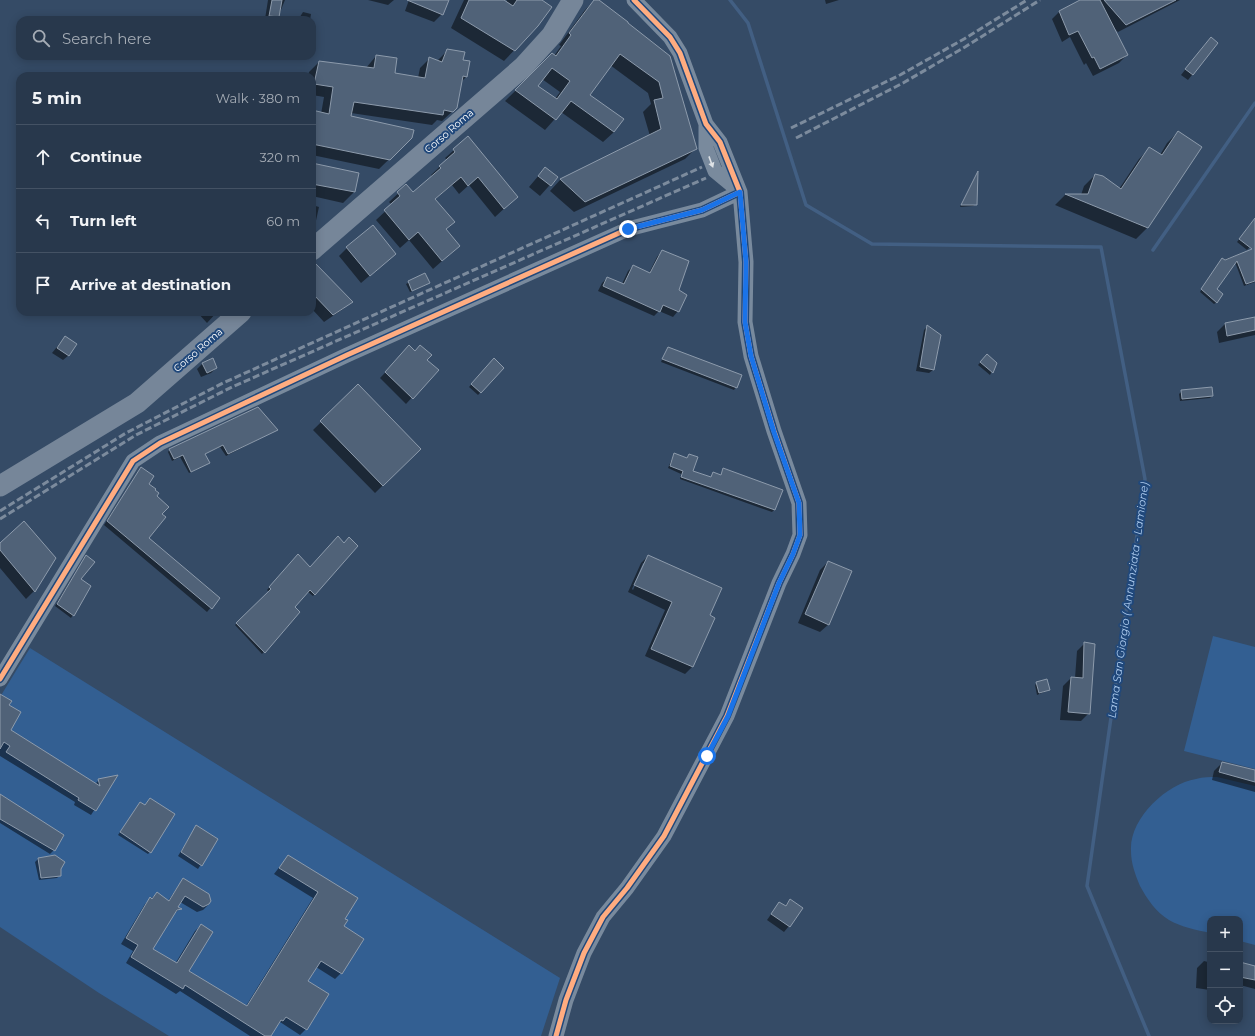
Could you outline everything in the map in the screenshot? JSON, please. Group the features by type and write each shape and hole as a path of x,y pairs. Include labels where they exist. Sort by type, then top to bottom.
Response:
{"main road":[{"name":"Corso Roma","path":"316,247 523,67 552,35 573,0"},
{"name":"Corso Roma","path":"0,486 137,403 236,316"}],"street":[{"path":"556,1036 566,1000 584,953 603,917 627,888 664,836 728,716 779,583 793,554 800,535 799,503 774,432 751,356 745,322 746,262 740,192 720,142 706,124 680,53 670,37 634,0"},
{"path":"0,678 133,461 160,443 347,355 628,229 702,210 740,192"}],"shaded area":[{"path":"1213,636 1255,647 1255,769 1184,751"},
{"path":"30,648 560,978 541,1036 169,1036 99,993 0,927 0,697"},
{"path":"1209,777 1217,777 1255,786 1255,945 1243,942 1243,916 1207,916 1207,932 1184,926 1164,917 1152,905 1146,896 1135,873 1131,855 1132,839 1136,827 1143,815 1162,796 1173,788 1185,782"}],"building":[{"path":"272,0 282,0 279,16 269,16"},
{"path":"407,0 449,0 443,15"},
{"path":"469,0 504,0 513,6 517,0 542,0 552,7 538,26 515,51 461,18"},
{"path":"594,0 599,0 670,56 697,149 585,202 560,179 661,129 654,100 663,98 659,82 620,54 590,95 624,119 614,132 571,101 556,120 515,90 552,53 556,56 571,35 569,33","holes":["552,68 570,81 557,99 538,86"]},
{"path":"1080,0 1100,0 1128,55 1100,69 1094,57 1092,58 1078,31 1069,35 1059,11"},
{"path":"1104,0 1176,0 1126,25"},
{"path":"1211,37 1218,43 1193,75 1185,69"},
{"path":"447,49 465,52 463,60 470,61 467,77 463,76 457,108 453,112 444,110 443,115 354,102 351,116 414,130 412,138 390,160 316,145 316,111 329,114 333,87 316,84 316,75 319,61 374,68 376,55 397,58 395,73 425,78 429,57 442,62"},
{"path":"1178,131 1202,147 1148,228 1065,194 1088,194 1095,174 1103,176 1121,189 1149,147 1162,155"},
{"path":"468,136 518,197 504,209 478,177 468,186 461,177 435,199 455,222 446,229 460,246 442,261 418,232 409,240 384,210 400,196 397,192 406,184 413,192 441,168 439,166 455,152 453,149"},
{"path":"316,164 359,173 355,192 316,185"},
{"path":"545,167 558,177 551,186 538,176"},
{"path":"978,171 977,205 961,205"},
{"path":"1255,218 1255,281 1246,284 1237,261 1217,289 1223,294 1217,303 1201,289 1222,258 1225,260 1252,249 1239,239"},
{"path":"373,225 396,254 370,276 346,247"},
{"path":"662,250 689,261 679,290 687,295 679,312 663,305 660,312 603,286 607,277 624,284 633,265 650,273"},
{"path":"316,264 353,302 333,315 316,297"},
{"path":"425,273 430,283 412,291 408,281"},
{"path":"1255,317 1255,330 1227,336 1225,323"},
{"path":"927,325 941,335 934,370 920,367"},
{"path":"65,336 77,344 69,356 57,348"},
{"path":"409,345 415,351 420,345 432,355 427,360 439,370 413,399 385,372"},
{"path":"668,347 742,375 737,388 662,359"},
{"path":"987,354 997,363 993,373 980,362"},
{"path":"213,358 217,368 207,373 202,363"},
{"path":"494,358 504,368 481,393 471,384"},
{"path":"358,384 421,449 383,486 320,421"},
{"path":"1212,387 1213,396 1182,399 1181,390"},
{"path":"258,407 278,430 228,454 223,445 205,454 210,463 191,472 183,455 174,459 169,449"},
{"path":"674,453 687,458 689,454 698,457 693,471 711,477 713,472 721,475 723,468 783,490 775,510 681,477 683,471 670,466"},
{"path":"141,467 154,476 149,484 156,489 155,490 159,493 157,496 169,507 162,514 166,517 149,538 220,598 212,609 107,521"},
{"path":"24,521 56,558 35,592 0,550 0,543"},
{"path":"338,536 344,543 349,537 358,546 315,595 310,590 295,607 300,612 265,653 236,623 271,589 269,587 298,554 310,567"},
{"path":"86,555 95,562 81,579 91,586 74,616 57,604"},
{"path":"648,555 722,588 710,615 715,618 693,667 651,649 672,602 634,585"},
{"path":"828,561 852,571 829,625 805,614"},
{"path":"1084,642 1095,644 1090,714 1068,712 1071,677 1083,678"},
{"path":"1047,679 1050,690 1039,693 1036,682"},
{"path":"0,694 12,701 9,705 21,712 11,730 100,786 98,779 118,775 96,811 78,800 79,798 6,752 10,746 4,742 0,749"},
{"path":"1222,762 1255,770 1255,782 1219,772"},
{"path":"0,794 64,835 55,851 0,819"},
{"path":"150,798 175,814 151,853 120,832 140,802 145,805"},
{"path":"196,825 218,839 202,866 181,852"},
{"path":"55,855 65,862 61,869 61,876 41,878 38,858"},
{"path":"288,855 358,898 345,919 348,920 344,926 364,939 342,974 321,961 308,981 329,994 307,1030 286,1017 283,1021 281,1020 271,1036 265,1036 185,985 183,989 131,957 138,945 126,938 150,897 152,899 157,892 169,901 183,878 209,894 211,901 203,907 185,896 178,907 182,909 177,910 153,949 177,963 201,924 213,932 189,971 247,1006 318,892 279,868"},
{"path":"790,899 803,908 790,927 771,914 779,902 786,906"},
{"path":"1243,963 1255,966 1255,980 1243,978"}],"waterway":[{"name":"Lama San Giorgio ( Annunziata - Lamione)","path":"730,0 748,23 806,205 872,244 1101,247 1145,479 1087,886 1149,1036"},
{"path":"1153,250 1255,103"}],"railway":[{"path":"791,128 900,75 964,39 1027,0"},
{"path":"796,138 903,83 965,47 1040,0"},
{"path":"0,511 126,433 223,383 702,167"},
{"path":"0,519 136,435 232,387 706,178"}],"cycle path":[{"path":"556,1036 566,1000 584,953 603,917 627,888 664,836 727,716 779,583 793,554 800,535 799,503 774,431 751,356 745,322 746,262 740,192 720,142 706,124 680,53 670,37 634,0"},
{"path":"0,679 133,461 160,443 347,355 628,229 702,210 740,192"}],"route":[{"path":"628,229 702,210 740,192 746,262 745,322 751,356 774,432 799,503 800,535 793,554 779,583 728,716 707,756"}]}
